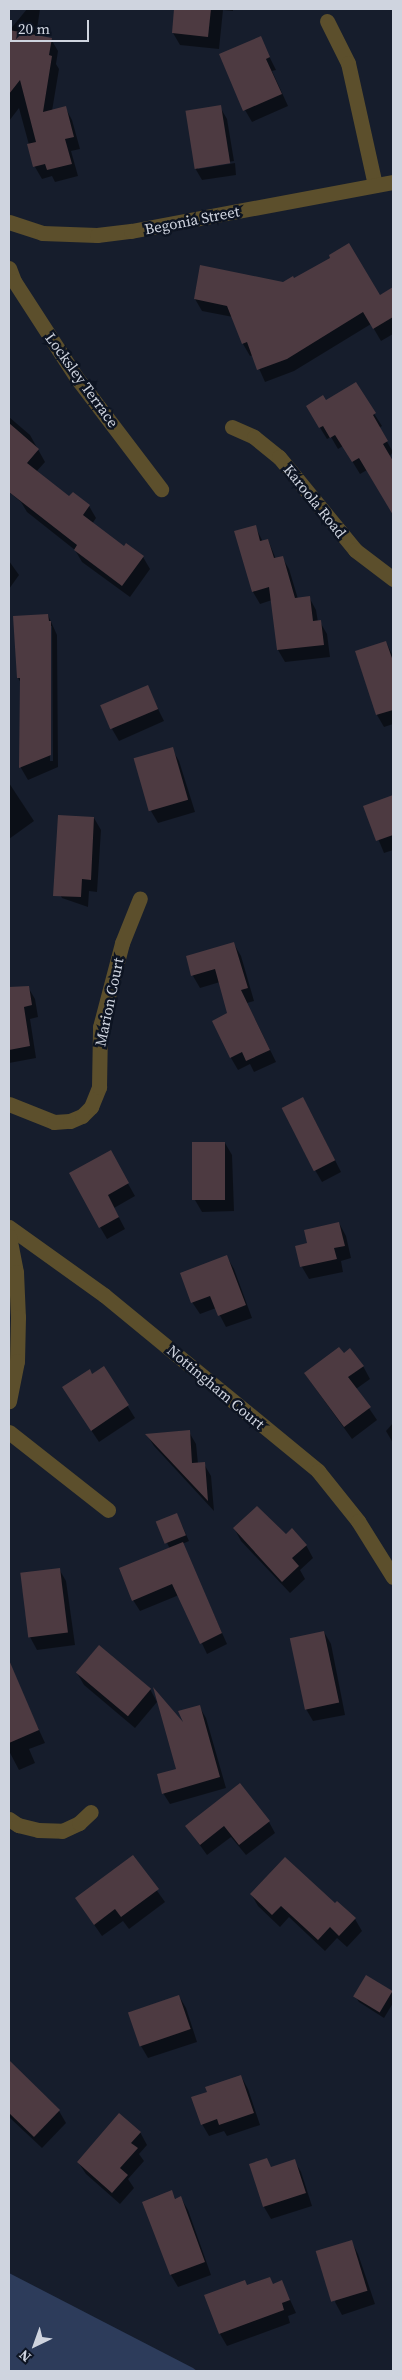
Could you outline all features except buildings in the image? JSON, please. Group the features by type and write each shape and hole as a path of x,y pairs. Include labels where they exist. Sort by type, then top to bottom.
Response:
{"street":[{"path":"327,21 348,63 375,185"},
{"name":"Begonia Street","path":"9,222 42,233 97,235 141,229 393,182"},
{"name":"Locksley Terrace","path":"9,268 14,281 76,377 161,489"},
{"name":"Karoola Road","path":"232,427 254,437 279,457 355,550 393,579"},
{"name":"Marion Court","path":"9,1104 54,1122 70,1121 82,1116 91,1107 98,1087 100,1027 122,943 140,898"},
{"name":"Nottingham Court","path":"9,1227 104,1295 318,1471 358,1521 393,1577"},
{"path":"9,1236 16,1272 18,1316 17,1361 9,1401"},
{"path":"9,1432 108,1510"},
{"path":"9,1819 18,1825 38,1830 62,1831 78,1823 91,1812"}],"shaded area":[{"path":"9,2273 193,2368 197,2371 9,2371"}]}
